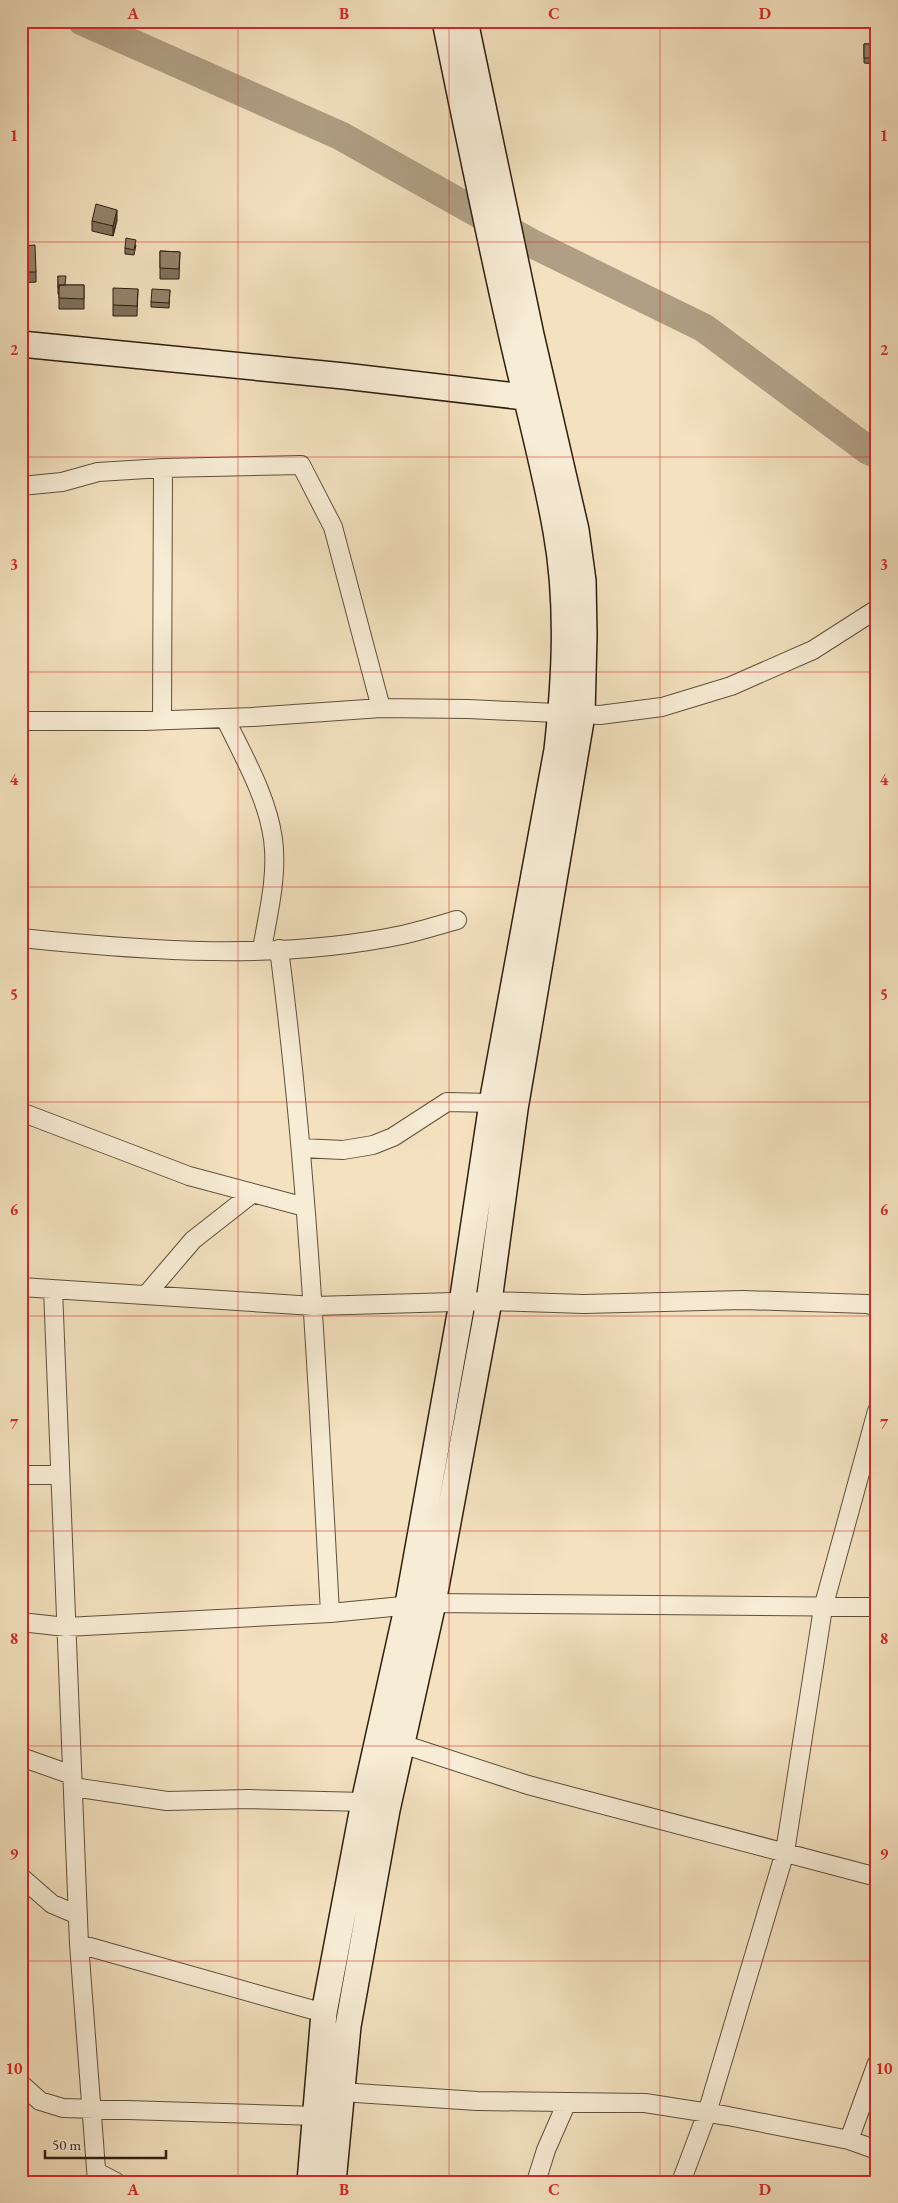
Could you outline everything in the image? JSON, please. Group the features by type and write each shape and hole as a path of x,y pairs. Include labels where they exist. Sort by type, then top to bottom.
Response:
{"main road":[{"path":"333,2182 348,2026 367,1914 402,1744 434,1603 489,1301 572,714 583,581 576,530 537,399 463,106 445,21"},
{"path":"466,21 485,116 520,332"},
{"path":"21,344 344,376 537,399"},
{"path":"310,2182 324,2013 364,1802 408,1604 462,1303 492,1103 557,750 572,714"}],"street":[{"path":"21,486 62,482 98,472 163,468 301,465 332,526 381,708"},
{"path":"162,720 163,468"},
{"path":"21,721 225,718 381,708 600,715 662,707 731,686 814,650 877,610"},
{"path":"225,718 261,792 273,839 271,949 293,1057 314,1306 330,1613"},
{"path":"21,938 100,946 197,951 271,949 328,946 402,935 457,920"},
{"path":"301,1148 343,1150 373,1145 393,1137 447,1102 492,1103"},
{"path":"21,1112 189,1176 306,1207"},
{"path":"146,1295 193,1240 253,1193"},
{"path":"21,1287 314,1306 489,1301 584,1304 743,1300 867,1304 877,1306"},
{"path":"53,1289 79,1944 97,2177 116,2182"},
{"path":"681,2182 707,2113 784,1852 823,1608 877,1411"},
{"path":"21,1475 60,1476"},
{"path":"21,1622 66,1627 330,1613 434,1603 877,1607"},
{"path":"402,1744 528,1785 877,1877"},
{"path":"21,1757 72,1781 166,1801 249,1799 364,1802"},
{"path":"21,1878 52,1904 78,1915"},
{"path":"79,1944 324,2013"},
{"path":"849,2140 877,2063"},
{"path":"21,2084 40,2101 63,2108 316,2116"},
{"path":"341,2092 477,2101 645,2103 849,2140 877,2150"},
{"path":"536,2182 546,2150 567,2102"}],"building":[{"path":"864,44 877,44 877,58 864,58"},
{"path":"96,204 117,210 113,226 92,221"},
{"path":"126,238 136,240 134,250 125,248"},
{"path":"35,245 36,272 21,272 21,246"},
{"path":"160,251 180,252 179,269 160,268"},
{"path":"58,276 66,276 65,285 59,285 59,288 58,288"},
{"path":"59,285 84,285 84,299 59,298"},
{"path":"113,288 138,289 137,306 113,305"},
{"path":"152,289 170,290 169,303 151,302"}],"waterway":[{"path":"82,21 341,136 531,243 704,328 868,450 877,454"}]}
